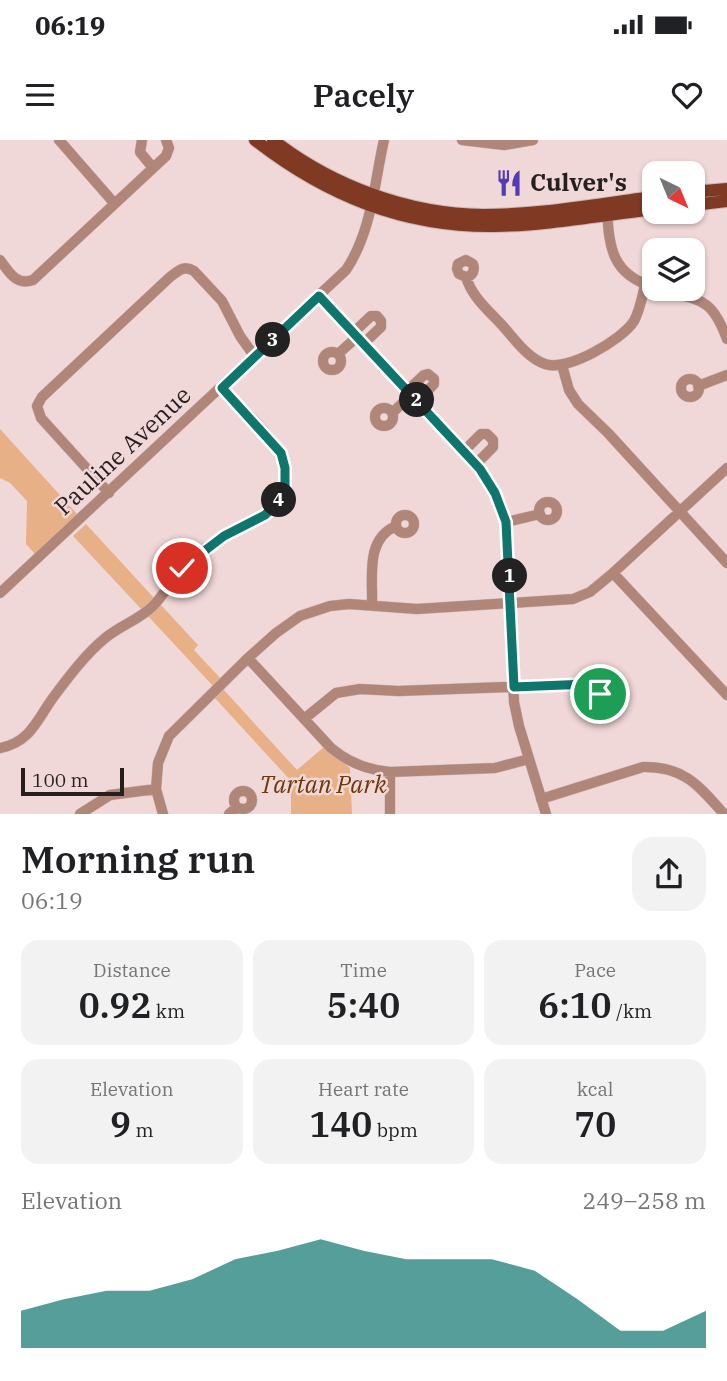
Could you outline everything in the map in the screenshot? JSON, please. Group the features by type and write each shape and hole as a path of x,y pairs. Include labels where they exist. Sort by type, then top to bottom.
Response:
{"main road":[{"path":"255,140 290,166 329,189 373,200 481,215 642,209"},
{"path":"274,140 319,170 373,200"},
{"path":"705,191 727,189"},
{"path":"607,209 642,200"},
{"path":"705,204 727,201"}],"street":[{"path":"59,140 114,202"},
{"path":"142,140 140,152 153,168"},
{"path":"0,260 16,279 27,282 33,280 168,153 166,140"},
{"name":"Pauline Avenue","path":"0,592 337,279 353,260 373,200 384,140"},
{"path":"462,140 504,145 533,140"},
{"path":"607,209 608,235 614,257 630,277 642,282"},
{"path":"109,493 41,418 37,406 42,397 181,269 189,268 194,271 222,300 240,336 256,357"},
{"path":"466,277 470,291 534,359 551,366 572,362 611,342 627,329 644,301"},
{"path":"319,296 464,451 495,493 506,522 514,702 546,814"},
{"path":"698,301 705,303 724,319 727,339"},
{"path":"338,354 358,338"},
{"path":"562,365 569,390 578,404 727,563"},
{"path":"698,386 727,375"},
{"path":"0,748 19,742 29,735 52,698 93,649 106,637 151,608 187,563 226,535 265,515 281,496 285,486 281,453 222,388"},
{"path":"392,413 412,395"},
{"path":"464,451 481,435 487,434 493,440 493,447 475,464"},
{"path":"163,814 156,789 158,763 169,736 248,658 300,616 330,606 417,608 573,599 590,592 613,573 727,468"},
{"path":"506,522 540,514"},
{"path":"372,606 374,549 381,535 396,526"},
{"path":"613,573 727,695"},
{"path":"248,658 343,758 374,770 390,772 495,768 529,759"},
{"path":"304,719 326,699 345,691 588,684"},
{"path":"541,799 643,767 657,767 687,776 724,814"},
{"path":"390,772 390,814"},
{"path":"80,814 110,795 156,789"}],"green space":[{"path":"0,429 78,515 35,554 26,544 27,501 10,483 0,478"},
{"path":"86,524 155,599 143,611 73,536"},
{"path":"161,605 198,645 194,650 221,679 213,686 148,616"},
{"name":"Tartan Park","path":"223,689 297,770 325,746 350,768 352,814 291,814 291,781 214,697"}],"place":[{"name":"Culver's","path":"509,183"}],"route":[{"path":"182,568 224,536 265,515 283,494 285,468 281,453 222,388 319,296 480,469 495,493 506,522 514,687 588,684 592,694 600,694"}]}
